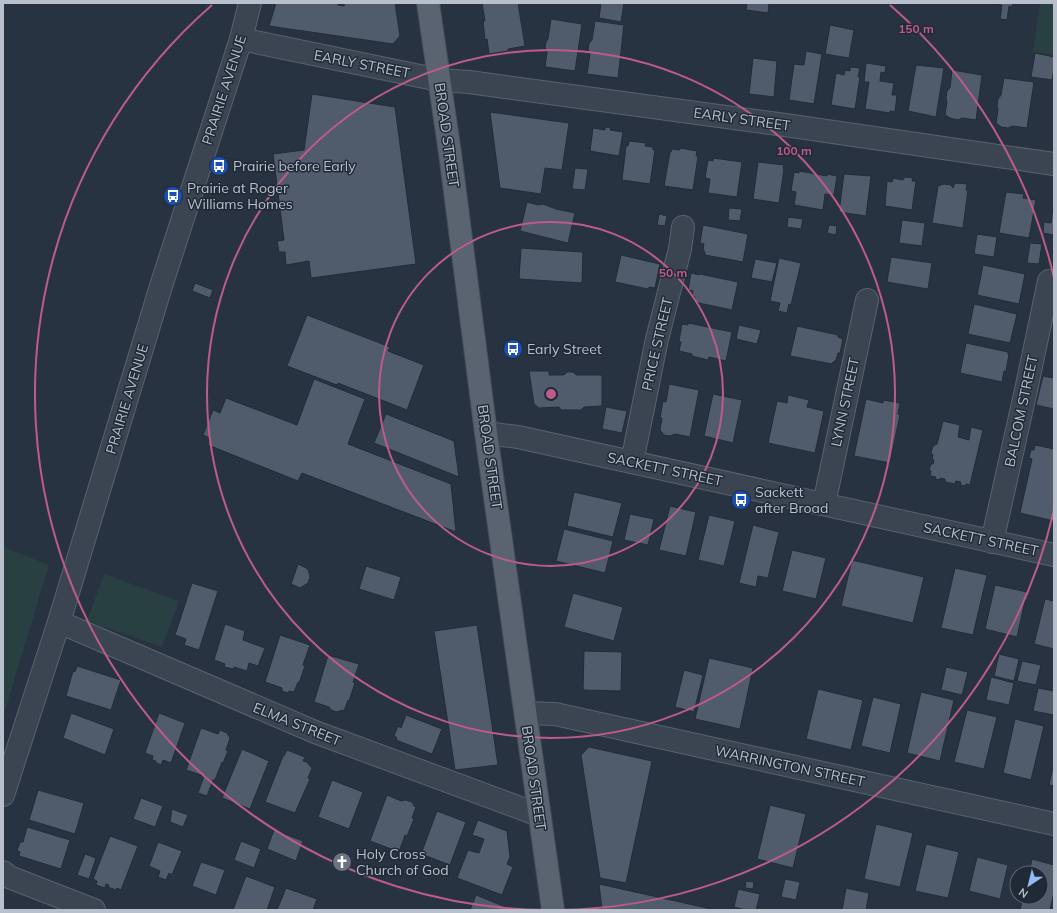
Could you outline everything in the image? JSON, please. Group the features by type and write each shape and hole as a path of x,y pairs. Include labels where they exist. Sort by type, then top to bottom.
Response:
{"main road":[{"name":"BROAD STREET","path":"428,3 450,153 486,433 553,910"}],"street":[{"name":"PRAIRIE AVENUE","path":"3,795 59,622 161,286 241,40 250,3"},
{"name":"EARLY STREET","path":"241,40 439,80 468,82 778,124 1054,164"},
{"name":"PRICE STREET","path":"632,462 657,340 680,249 683,227"},
{"name":"BALCOM STREET","path":"992,542 1049,281"},
{"name":"LYNN STREET","path":"824,504 867,300"},
{"name":"SACKETT STREET","path":"486,433 518,437 1054,555"},
{"name":"ELMA STREET","path":"59,622 315,732 539,815"},
{"name":"WARRINGTON STREET","path":"526,713 555,714 1054,824"},
{"path":"3,872 8,877 94,910"}],"green space":[{"path":"1040,3 1054,3 1054,55 1033,52"},
{"path":"3,547 49,565 3,717"},
{"path":"104,574 179,601 162,647 87,621"}],"building":[{"path":"276,3 338,3 338,5 344,6 345,3 395,3 400,36 393,44 269,26"},
{"path":"482,3 518,3 525,46 489,54 487,39 485,40 483,21 485,21"},
{"path":"601,3 624,3 621,22 599,18"},
{"path":"747,3 769,3 768,13 746,10"},
{"path":"987,3 1013,3 1012,7 1009,6 1007,20 1000,19 1002,5"},
{"path":"551,19 582,24 575,71 545,67 547,52 545,48"},
{"path":"595,21 624,25 618,78 587,74 590,53 588,50 589,43 592,40"},
{"path":"830,25 854,30 849,58 825,54"},
{"path":"806,51 822,54 814,104 789,100 794,64 804,65"},
{"path":"1035,53 1054,57 1052,80 1031,77"},
{"path":"753,58 777,61 774,97 749,94"},
{"path":"866,63 886,66 885,73 881,72 880,81 894,83 892,95 897,95 895,112 890,111 890,113 865,109 869,82 864,82"},
{"path":"916,65 944,68 936,117 908,111"},
{"path":"850,67 860,68 855,109 831,105 836,73 844,75 845,70 850,71"},
{"path":"952,70 982,75 976,120 962,118 958,120 945,115 947,91 950,88"},
{"path":"1004,78 1034,82 1027,128 1013,126 1008,128 1001,127 996,123 998,99 1001,95"},
{"path":"312,94 395,107 416,264 311,278 309,261 286,265 285,252 279,252 277,241 284,240 273,154 304,150"},
{"path":"490,112 569,123 562,170 545,168 541,194 500,188"},
{"path":"605,127 611,128 610,130 623,132 619,156 590,151 593,128 605,130"},
{"path":"629,141 646,143 645,146 653,147 653,150 655,150 650,184 622,180 626,146 628,146"},
{"path":"680,148 697,151 696,156 698,156 693,190 664,186 670,152 672,149 680,150"},
{"path":"713,158 742,162 737,197 708,193 710,179 705,178 708,160 713,161"},
{"path":"758,162 784,165 779,203 753,199"},
{"path":"575,168 588,169 585,190 572,189"},
{"path":"799,171 827,176 827,174 837,176 834,195 825,194 823,210 794,205 796,192 791,191 794,172 799,173"},
{"path":"844,174 871,176 866,216 839,212"},
{"path":"905,177 913,178 912,181 916,181 912,210 885,206 887,181 892,182 893,178 903,180"},
{"path":"955,183 967,184 966,190 968,190 963,228 932,223 938,186 944,184 951,185 953,188"},
{"path":"1006,192 1024,194 1023,198 1036,200 1029,238 999,233"},
{"path":"1054,200 1054,235 1043,233 1044,222 1051,223"},
{"path":"527,202 538,205 543,204 556,209 575,213 568,243 520,231"},
{"path":"729,208 742,209 740,221 728,220"},
{"path":"659,214 667,216 665,226 657,225"},
{"path":"788,217 803,219 801,229 787,227"},
{"path":"902,220 925,223 922,246 899,243"},
{"path":"703,225 748,234 743,262 705,255 703,249 704,244 700,243"},
{"path":"829,225 837,226 836,235 827,233"},
{"path":"977,234 997,237 994,257 974,254"},
{"path":"1030,243 1042,244 1039,264 1027,263"},
{"path":"521,248 583,252 582,283 519,279"},
{"path":"621,255 660,264 655,288 649,287 648,289 615,282"},
{"path":"891,257 932,263 928,289 887,282"},
{"path":"779,258 801,263 791,305 789,304 787,313 778,311 780,303 770,301"},
{"path":"755,259 777,263 772,282 751,278"},
{"path":"983,265 1025,274 1019,304 977,295"},
{"path":"691,273 738,282 732,310 694,302 695,297 692,297 693,291 688,290"},
{"path":"195,283 213,290 210,298 192,291"},
{"path":"974,304 1017,314 1010,343 968,334"},
{"path":"307,315 390,347 388,351 424,365 407,410 338,383 337,385 287,366"},
{"path":"688,323 732,332 726,361 709,357 708,360 679,351 682,324 688,325"},
{"path":"739,325 761,330 757,344 736,339"},
{"path":"797,326 838,335 838,337 843,339 840,353 838,353 836,360 832,364 790,356"},
{"path":"966,343 1008,352 1009,354 1006,371 1004,371 1002,382 960,373"},
{"path":"529,371 549,371 549,375 564,375 567,372 573,372 576,375 602,375 602,406 584,407 581,410 561,410 559,407 539,408 534,404"},
{"path":"1043,376 1054,378 1054,409 1036,405"},
{"path":"314,379 365,399 348,444 451,484 456,532 302,473 298,481 208,445 210,438 203,435 213,410 220,413 226,398 297,425"},
{"path":"669,384 699,390 690,437 675,434 670,436 664,435 660,430 662,418 660,418 663,401 666,402"},
{"path":"713,394 742,400 733,443 704,436"},
{"path":"788,395 809,400 807,407 824,411 815,453 768,443 777,401 787,403"},
{"path":"866,399 883,403 883,400 900,403 898,414 900,415 890,463 854,456"},
{"path":"606,407 627,411 622,433 602,429"},
{"path":"386,414 454,441 459,477 374,443"},
{"path":"943,421 960,425 958,437 969,440 971,427 983,430 970,485 960,485 961,482 956,481 955,484 945,482 945,479 935,479 936,477 930,476 931,471 929,470 934,460 932,459 933,455 931,453 933,446 937,444"},
{"path":"1035,445 1054,449 1054,521 1020,513 1032,459 1029,458 1031,450 1034,450"},
{"path":"574,492 622,503 613,537 567,526"},
{"path":"670,506 696,512 686,556 659,550"},
{"path":"630,514 654,519 648,545 624,540"},
{"path":"709,515 735,521 724,566 698,560"},
{"path":"753,525 779,532 768,578 758,576 756,587 739,583"},
{"path":"564,529 613,541 605,573 556,561"},
{"path":"792,550 826,558 816,599 782,591"},
{"path":"852,560 924,577 913,623 841,606"},
{"path":"298,564 308,569 310,577 308,583 300,588 291,584"},
{"path":"366,566 401,577 394,600 359,589"},
{"path":"955,568 987,575 973,635 941,628"},
{"path":"192,583 218,591 199,650 184,645 186,639 175,635"},
{"path":"995,585 1027,592 1017,637 985,629"},
{"path":"573,593 623,607 614,641 564,627"},
{"path":"1045,599 1054,601 1054,649 1034,644"},
{"path":"225,624 245,631 243,640 265,648 258,666 249,663 247,671 234,667 234,669 224,667 225,664 214,660"},
{"path":"477,625 498,765 455,770 434,631"},
{"path":"280,635 310,645 303,665 305,666 294,692 289,691 288,693 282,691 282,688 265,682"},
{"path":"584,651 622,652 621,691 583,690"},
{"path":"999,654 1019,659 1014,681 994,676"},
{"path":"328,655 359,664 353,682 355,683 344,711 342,710 337,712 331,710 329,707 314,702"},
{"path":"709,658 753,668 740,729 695,719"},
{"path":"1022,661 1041,665 1036,685 1017,681"},
{"path":"77,666 121,680 111,710 66,696 73,671 75,672"},
{"path":"946,667 968,672 962,695 941,690"},
{"path":"684,670 703,675 694,712 675,707"},
{"path":"991,677 1014,683 1009,705 986,700"},
{"path":"1038,688 1054,691 1054,715 1033,711"},
{"path":"818,689 863,700 851,750 806,739"},
{"path":"921,692 954,700 940,761 907,753"},
{"path":"873,697 901,704 890,753 861,746"},
{"path":"967,710 997,717 984,769 954,762"},
{"path":"71,713 114,729 105,755 63,738"},
{"path":"159,713 185,723 171,763 163,760 161,765 152,760 153,756 145,753"},
{"path":"406,715 442,729 432,754 396,740 397,738 394,736 398,726 401,728"},
{"path":"1015,719 1044,726 1031,780 1003,773"},
{"path":"201,728 218,734 220,730 227,733 230,738 226,750 228,751 215,780 213,780 207,796 198,793 204,776 186,770"},
{"path":"589,747 652,761 626,883 600,878 581,755"},
{"path":"242,749 269,761 250,809 222,798"},
{"path":"287,750 305,757 303,761 307,762 312,768 308,778 310,779 295,813 265,802 283,756"},
{"path":"1054,762 1054,786 1049,785"},
{"path":"332,780 363,792 349,829 318,817"},
{"path":"38,790 84,803 75,834 29,820"},
{"path":"387,795 401,801 405,800 412,802 416,807 412,818 414,819 407,836 405,835 399,852 370,841"},
{"path":"141,798 163,806 155,827 133,819"},
{"path":"770,805 806,814 793,868 757,859"},
{"path":"172,809 188,815 183,827 170,822"},
{"path":"437,811 466,822 450,865 421,854"},
{"path":"478,820 507,831 510,857 507,864 513,867 502,895 457,878 468,850 479,853 484,839 472,835"},
{"path":"876,824 913,833 900,887 864,879"},
{"path":"27,827 70,840 61,869 19,856 20,852 17,851 20,842 23,842"},
{"path":"274,830 303,841 296,861 267,849"},
{"path":"110,836 138,846 121,890 108,887 109,885 106,884 105,888 96,885 97,881 93,879"},
{"path":"241,841 261,849 254,868 234,860"},
{"path":"158,842 182,851 172,875 169,873 166,880 158,877 160,871 149,866"},
{"path":"926,844 959,852 948,898 915,891"},
{"path":"85,854 96,858 89,879 77,875"},
{"path":"977,857 1008,865 1000,899 969,891"},
{"path":"1032,859 1054,865 1054,892 1050,910 1020,910 1021,905 1049,905 1049,865 1031,865"},
{"path":"201,862 225,870 216,895 192,886"},
{"path":"246,876 275,887 267,910 233,910"},
{"path":"785,879 800,882 796,900 781,897"},
{"path":"746,881 754,882 753,889 745,888"},
{"path":"599,884 716,910 602,910"},
{"path":"286,888 317,899 313,910 277,910"},
{"path":"846,888 869,893 866,910 842,910"},
{"path":"738,889 760,894 756,910 746,910 734,907"},
{"path":"476,895 513,910 470,910"}],"place":[{"name":"Prairie before Early","path":"219,166"},
{"name":"Prairie at Roger Williams Homes","path":"173,196"},
{"name":"Early Street","path":"513,349"},
{"name":"Sackett after Broad","path":"741,500"},
{"name":"Holy Cross Church of God","path":"342,862"}]}
